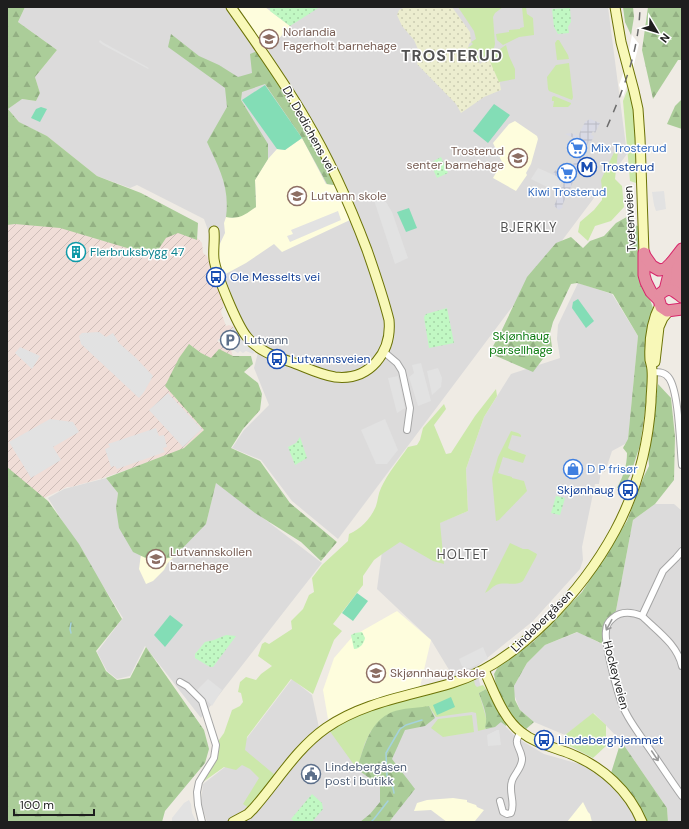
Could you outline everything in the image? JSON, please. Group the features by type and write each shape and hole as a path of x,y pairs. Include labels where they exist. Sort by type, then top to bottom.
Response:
{"highway":[{"path":"645,258 652,266 662,270 675,261"},
{"name":"Tvetenveien","path":"645,258 654,282 668,302"},
{"path":"668,302 680,303 675,261"},
{"path":"668,302 675,261"},
{"path":"668,302 670,289 679,294"}],"street":[{"name":"Dr. Dedichens vei","path":"231,7 274,69 306,119 330,164 347,201 372,266 387,313 389,335 384,352"},
{"name":"Tvetenveien","path":"615,7 619,32 638,109 645,258"},
{"path":"214,231 215,260 221,280 240,328 246,336 258,347 279,358 316,372 336,377 351,376 362,372 372,366 384,352 397,363 402,371 410,408 407,430"},
{"name":"Lindebergåsen","path":"233,822 248,814 253,809 303,747 326,728 338,720 365,707 455,682 484,670 517,648 558,608 592,568 614,531 627,504 641,464 650,416 652,370 656,361 659,326 668,302"},
{"path":"652,370 663,373 670,380 677,410 682,465"},
{"path":"682,551 663,571 642,616 668,641 678,656 682,666"},
{"name":"Hockeyveien","path":"642,616 624,613 615,616 611,620 605,633 608,649 620,699 626,715 682,796"},
{"path":"484,670 505,713 521,732 539,742 578,757 604,772 626,795 642,822"},
{"path":"180,682 187,686 202,701 216,745 214,758 199,782 197,792 202,822"},
{"path":"500,800 503,812 507,814 511,813 513,809 511,786 512,780 522,763 522,758 516,743 516,739 521,732"}],"shaded area":[{"path":"25,7 608,7 627,154 338,539 292,501 261,460 232,448 244,430 269,405 254,368 260,345 242,325 204,219 137,185 130,188 97,176 47,136 20,123 8,109 21,99 36,101 40,93 35,77 57,50 18,22"},
{"name":"Norlandia Fagerholt barnehage","path":"238,7 265,7 290,26 268,51"},
{"path":"405,7 452,7 470,32 471,42 468,48 480,64 488,57 499,78 501,90 484,97 461,113 456,104 417,64 420,54 414,40 402,26 397,15 399,10"},
{"path":"100,40 149,68 148,69 103,45 99,42"},
{"path":"590,119 600,123 595,133 593,131 591,135 594,136 591,142 589,141 579,163 581,164 575,177 572,175 569,180 573,182 562,206 563,207 559,210 554,206 564,182 562,179 553,174 555,170 568,176 583,142 565,134 571,133 578,136 585,122"},
{"path":"515,121 537,136 538,139 531,164 526,173 527,175 516,191 493,178 502,162 493,143 509,124"},
{"name":"Lutvann skole","path":"302,138 326,184 334,185 350,220 282,252 274,244 246,263 222,276 218,263 217,250 225,233 224,223 226,217 233,218 256,207 255,180 268,159 277,149 285,150"},
{"path":"538,168 563,179 557,192 531,179"},
{"path":"664,191 666,209 656,211 652,192"},
{"path":"377,192 382,202 386,202 392,212 408,258 395,264 372,194"},
{"path":"338,211 341,220 290,242 287,236 293,234 291,230"},
{"path":"7,216 189,229 202,243 203,253 207,256 224,304 221,312 226,326 229,325 234,327 217,341 231,350 233,357 249,385 184,450 103,478 67,487 44,498 7,497"},
{"path":"578,283 612,294 638,336 628,440 625,444 612,451 605,472 601,471 599,484 595,484 582,547 583,560 580,569 533,621 476,667 481,688 506,727 517,738 544,754 597,769 605,776 636,814 638,822 207,822 201,803 203,784 225,767 292,679 312,695 321,737 358,715 457,683 431,640 377,589 382,551 403,538 468,511 466,469 484,417 511,374 560,358 557,339 558,325"},
{"name":"Lutvann","path":"234,327 242,339 255,351 253,354 246,351 243,353 240,351 238,353 218,340"},
{"path":"99,332 106,337 113,333 119,343 153,376 139,398 81,344 79,336 82,333"},
{"path":"20,347 40,356 32,369 15,353"},
{"path":"421,363 431,401 418,406 409,377 414,373 412,365"},
{"path":"438,368 442,378 441,387 432,395 427,371"},
{"path":"398,376 405,408 397,413 388,378"},
{"path":"168,393 202,429 183,447 149,410"},
{"path":"50,419 73,422 79,432 53,447 61,460 31,478 9,442"},
{"path":"385,419 398,450 387,464 376,464 361,430"},
{"path":"156,428 159,436 164,435 167,447 163,448 165,452 117,469 115,466 111,467 105,449 110,447 108,444"},
{"path":"106,478 118,493 116,508 206,524 216,482 322,563 201,718 145,646 130,676 117,679 107,671 97,652 123,618 48,498 64,489"},
{"path":"655,504 674,504 682,511 682,822 668,822 667,808 621,741 594,713 565,735 534,722 520,710 514,694 514,686 527,663 545,645 578,632 602,644 603,635 614,621 633,520"},
{"name":"Lutvannskollen barnehage","path":"186,544 153,581 146,584 139,569 141,554"},
{"name":"Skjønnhaug skole","path":"397,611 431,640 420,687 328,719 323,690 334,658 353,636"},
{"path":"483,647 488,659 470,668 462,666 459,659"},
{"path":"208,679 222,690 212,706 197,690"},
{"path":"499,730 501,745 488,746 487,735"},
{"path":"453,798 467,800 467,802 484,810 475,821 460,822 447,822 431,810 414,811 417,803 427,800"},
{"path":"189,800 192,813 196,821 172,822 172,818 184,803"},
{"path":"583,802 590,814 592,822 567,822"}],"green space":[{"path":"7,7 25,7 18,22 57,50 35,77 40,93 36,101 22,99 8,109 19,122 47,136 97,176 141,193 198,223 197,240 178,233 166,238 154,256 60,228 15,224 7,225"},
{"path":"270,7 320,7 290,26 270,11"},
{"path":"458,7 503,7 495,13 493,17 494,48 478,62 468,48 473,44 471,42 476,39 474,31"},
{"path":"522,7 526,7 527,14 533,18 534,35 519,37 503,45 497,40 496,34 509,32 509,30 524,27"},
{"path":"623,7 633,7 634,17 631,35 625,22"},
{"path":"648,7 682,7 682,60 678,60 653,99 642,50"},
{"path":"570,8 571,22 568,27 569,33 558,34 554,27 552,9"},
{"path":"171,34 199,56 219,65 238,77 252,73 250,54 257,51 305,121 334,185 327,184 302,138 265,84 242,92 241,100 268,144 268,159 255,180 256,207 239,217 226,217 227,206 225,187 207,142 227,107 225,88 168,47"},
{"path":"559,40 569,59 557,60 555,43"},
{"path":"506,45 515,69 515,79 499,82 488,57"},
{"path":"569,63 573,97 572,100 549,91 547,77 556,65"},
{"path":"265,85 302,138 285,150 277,149 242,100"},
{"path":"629,86 635,120 636,183 630,181 623,101"},
{"path":"554,96 571,104 568,107 553,107 554,101 552,101 552,97"},
{"path":"682,99 682,129 667,124 675,106"},
{"path":"494,104 510,115 488,143 473,131"},
{"path":"41,107 47,109 40,122 31,118 36,109"},
{"path":"619,142 615,179 622,186 624,207 611,221 595,226 588,241 578,232 580,222 594,210 602,200 601,180"},
{"path":"441,157 448,173 437,178 430,163"},
{"path":"409,208 417,228 406,232 397,212"},
{"name":"Skjønhaug parsellhage","path":"632,214 634,225 638,226 643,280 653,308 646,336 650,376 640,445 631,473 624,487 620,489 617,488 623,476 626,462 627,453 623,448 628,439 638,336 613,294 577,283 571,284 553,322 550,333 552,347 533,372 489,353 500,334 527,277 556,243 571,237 583,248 590,241 604,236 616,223"},
{"path":"578,299 594,321 586,328 572,308 573,302"},
{"path":"447,308 454,343 429,348 424,317 426,314"},
{"path":"189,344 211,358 219,349 233,356 251,356 253,364 244,372 258,383 262,394 260,410 243,429 231,448 260,461 290,503 337,542 321,561 301,542 255,513 216,483 206,524 174,557 152,561 133,552 119,528 116,508 118,493 106,478 184,448 204,430 165,386 179,358"},
{"path":"658,384 671,398 675,437 674,480 655,504 633,520 614,621 606,631 603,644 577,632 545,645 527,663 514,686 515,700 520,710 534,722 525,730 513,718 497,690 494,674 499,665 533,642 582,592 627,521 649,466 648,453"},
{"path":"496,389 497,396 484,417 466,469 468,511 440,523 444,564 433,561 400,542 374,560 363,576 363,585 333,624 342,631 334,640 313,694 291,679 247,737 245,750 275,775 249,808 243,804 259,778 250,769 242,765 236,770 224,767 203,782 216,760 219,740 224,733 232,710 240,706 243,702 241,693 238,692 240,682 246,677 256,680 261,674 272,666 258,656 262,644 265,642 269,644 292,629 291,621 303,609 309,595 314,592 312,578 322,565 348,541 349,534 358,529 368,519 376,506 379,492 384,482 408,447 417,445 423,428 444,404 446,409 434,425 446,454 451,453 475,416"},
{"path":"511,431 518,433 521,437 512,435 508,448 526,455 523,463 503,457 498,473 524,481 527,491 499,520 496,521 492,478 498,457"},
{"path":"300,437 307,458 295,465 288,447 296,443"},
{"path":"7,467 48,501 79,544 122,619 96,651 106,671 117,680 130,678 146,647 204,730 209,749 205,763 165,811 162,822 7,822"},
{"path":"556,496 565,498 560,515 551,513"},
{"path":"510,543 523,549 528,549 537,554 536,557 523,581 517,584 499,584 485,593"},
{"path":"357,593 368,601 353,621 342,613"},
{"path":"170,615 183,625 165,647 154,635"},
{"path":"362,632 365,638 364,642 360,647 354,649 351,635"},
{"path":"226,635 236,636 213,667 210,667 195,658 195,654 205,642"},
{"path":"474,680 477,687 483,685 486,689 479,693 487,722 485,727 486,729 478,731 476,713 472,712 436,717 429,706 371,731 365,743 357,769 329,730 358,714 404,699"},
{"path":"486,689 507,724 506,726 501,722 495,727 486,729 486,714 479,693"},
{"path":"451,697 455,707 437,715 433,705"},
{"path":"429,706 435,718 425,726 405,730 392,759 415,789 389,822 360,822 370,814 380,802 380,786 357,769 368,736 384,716 392,712"},
{"path":"593,713 606,725 606,746 593,758 566,744 565,735"},
{"path":"472,715 474,732 443,737 431,728 438,719"},
{"path":"621,741 667,808 668,822 647,822 632,796 611,773"},
{"path":"312,794 322,803 323,809 312,822 295,822 291,819"}],"pier":[{"path":"632,35 639,44 623,97 619,85 626,66"}],"waterway":[{"path":"71,623 71,633"},
{"path":"394,793 392,783 387,776 386,753 400,729 406,725 422,720"},
{"path":"371,822 388,801"}],"railway":[{"path":"607,127 625,83 634,54 640,7"}],"place":[{"name":"Norlandia Fagerholt barnehage","path":"269,39"},
{"name":"Mix Trosterud","path":"577,148"},
{"name":"Trosterud senter barnehage","path":"518,158"},
{"name":"Trosterud","path":"587,167"},
{"name":"Kiwi Trosterud","path":"567,173"},
{"name":"Lutvann skole","path":"297,196"},
{"name":"Flerbruksbygg 47","path":"76,252"},
{"name":"Ole Messelts vei","path":"216,277"},
{"name":"Lutvann","path":"230,340"},
{"name":"Lutvannsveien","path":"277,359"},
{"name":"D P frisør","path":"573,469"},
{"name":"Skjønhaug","path":"628,490"},
{"name":"Lutvannskollen barnehage","path":"156,559"},
{"name":"Skjønnhaug skole","path":"376,673"},
{"name":"Lindeberghjemmet","path":"544,740"},
{"name":"Lindebergåsen post i butikk","path":"311,774"}],"district":[{"name":"TROSTERUD","path":"452,55"},
{"name":"BJERKLY","path":"529,227"},
{"name":"HOLTET","path":"463,554"}]}
